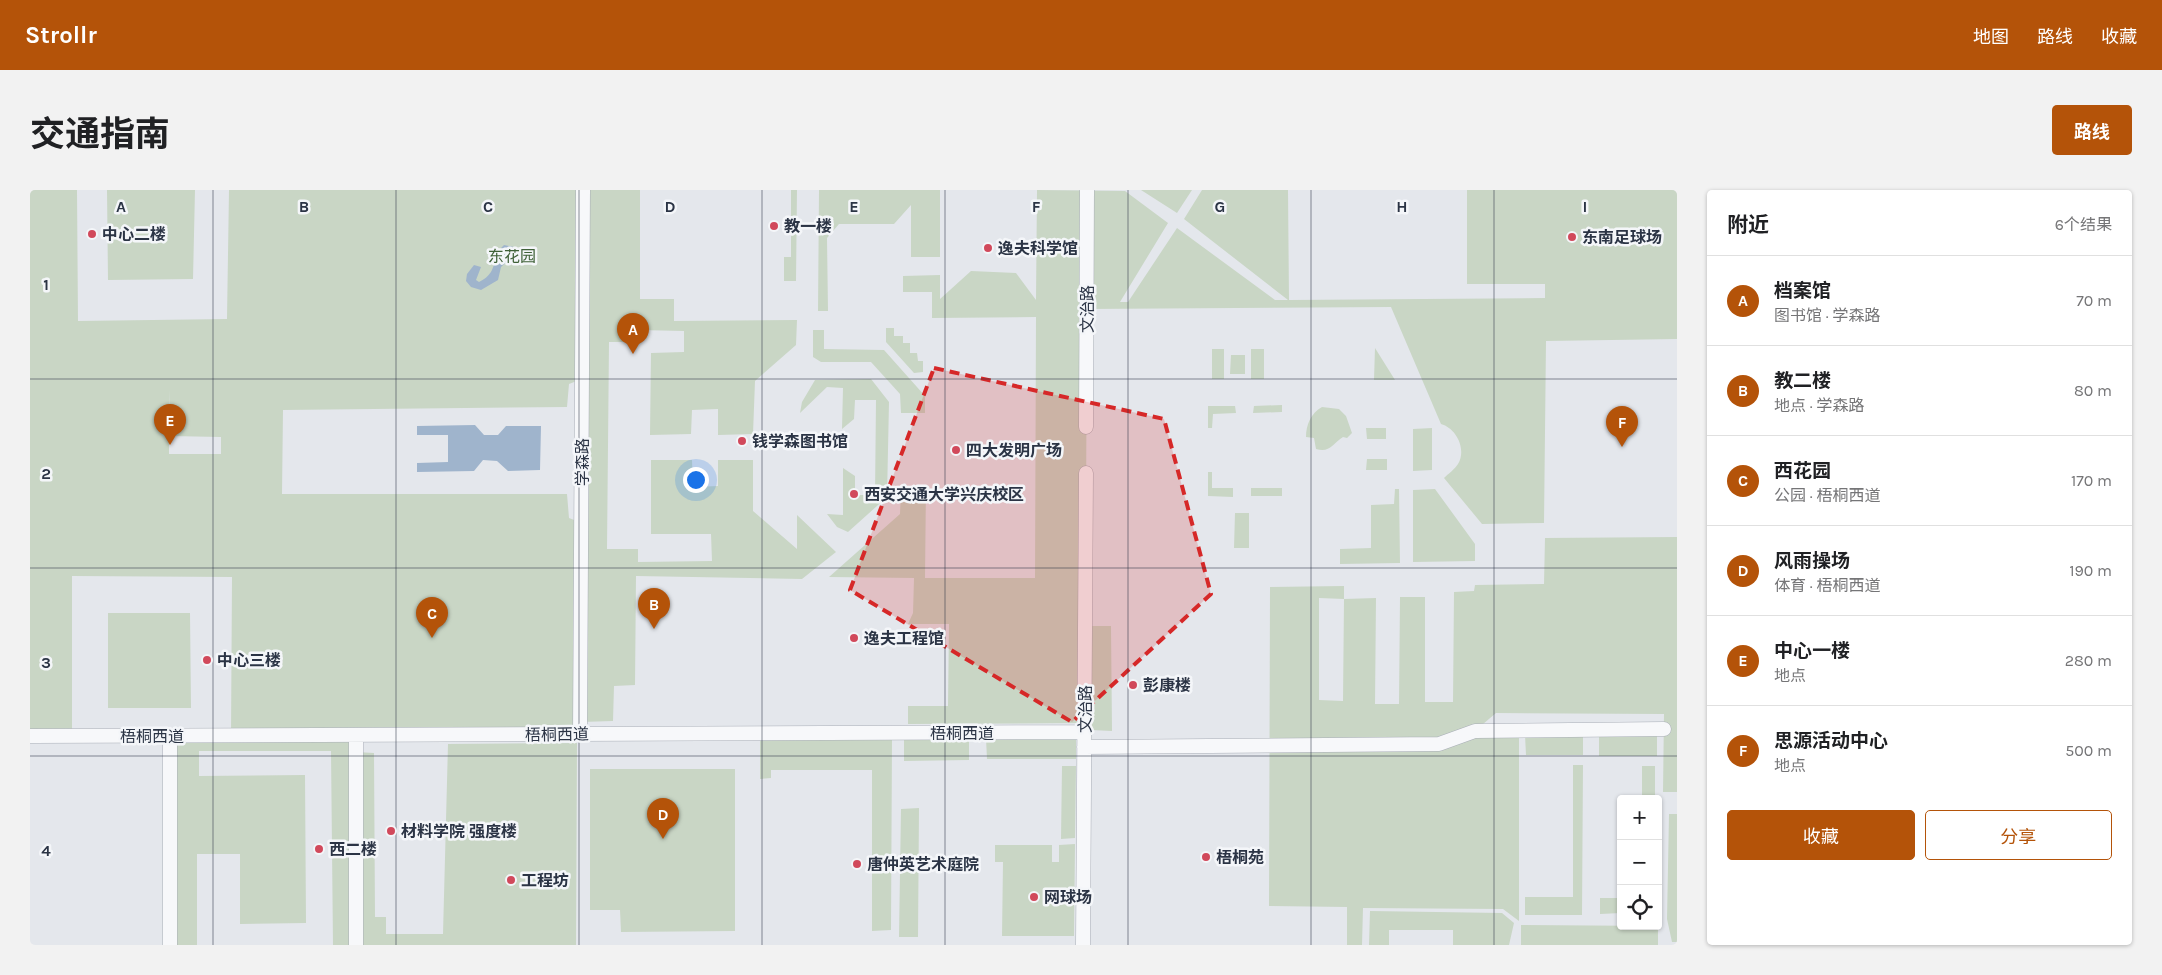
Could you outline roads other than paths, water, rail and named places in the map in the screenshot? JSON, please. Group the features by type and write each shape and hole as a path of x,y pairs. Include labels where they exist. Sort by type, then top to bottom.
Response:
{"street":[{"name":"学森路","path":"580,734 583,190"},
{"name":"文治路","path":"1086,427 1087,190"},
{"name":"文治路","path":"1084,945 1086,473"},
{"path":"1084,747 1439,744 1475,731 1664,729"},
{"name":"梧桐西道","path":"30,736 1085,732"},
{"path":"170,736 170,945"},
{"path":"356,736 356,945"}],"water":[{"path":"504,245 514,247 515,254 501,267 498,280 481,290 471,287 466,281 467,274 474,265 481,267 476,280 479,282 490,274 497,254"},
{"path":"475,425 484,435 498,435 506,426 541,426 540,470 508,471 497,461 483,460 474,471 417,472 417,463 448,462 448,435 417,435 417,426"}],"place":[{"name":"教一楼","path":"774,226"},
{"name":"中心二楼","path":"92,234"},
{"name":"东南足球场","path":"1572,237"},
{"name":"逸夫科学馆","path":"988,248"},
{"name":"档案馆","path":"633,354"},
{"name":"钱学森图书馆","path":"742,441"},
{"name":"中心一楼","path":"170,445"},
{"name":"思源活动中心","path":"1622,447"},
{"name":"四大发明广场","path":"956,450"},
{"name":"西安交通大学兴庆校区","path":"854,494"},
{"name":"教二楼","path":"654,629"},
{"name":"西花园","path":"432,638"},
{"name":"逸夫工程馆","path":"854,638"},
{"name":"中心三楼","path":"207,660"},
{"name":"彭康楼","path":"1133,685"},
{"name":"材料学院 强度楼","path":"391,831"},
{"name":"风雨操场","path":"663,839"},
{"name":"西二楼","path":"319,849"},
{"name":"梧桐苑","path":"1206,857"},
{"name":"唐仲英艺术庭院","path":"857,864"},
{"name":"工程坊","path":"511,880"},
{"name":"网球场","path":"1034,897"}],"park label":[{"name":"东花园","path":"512,256"}]}
